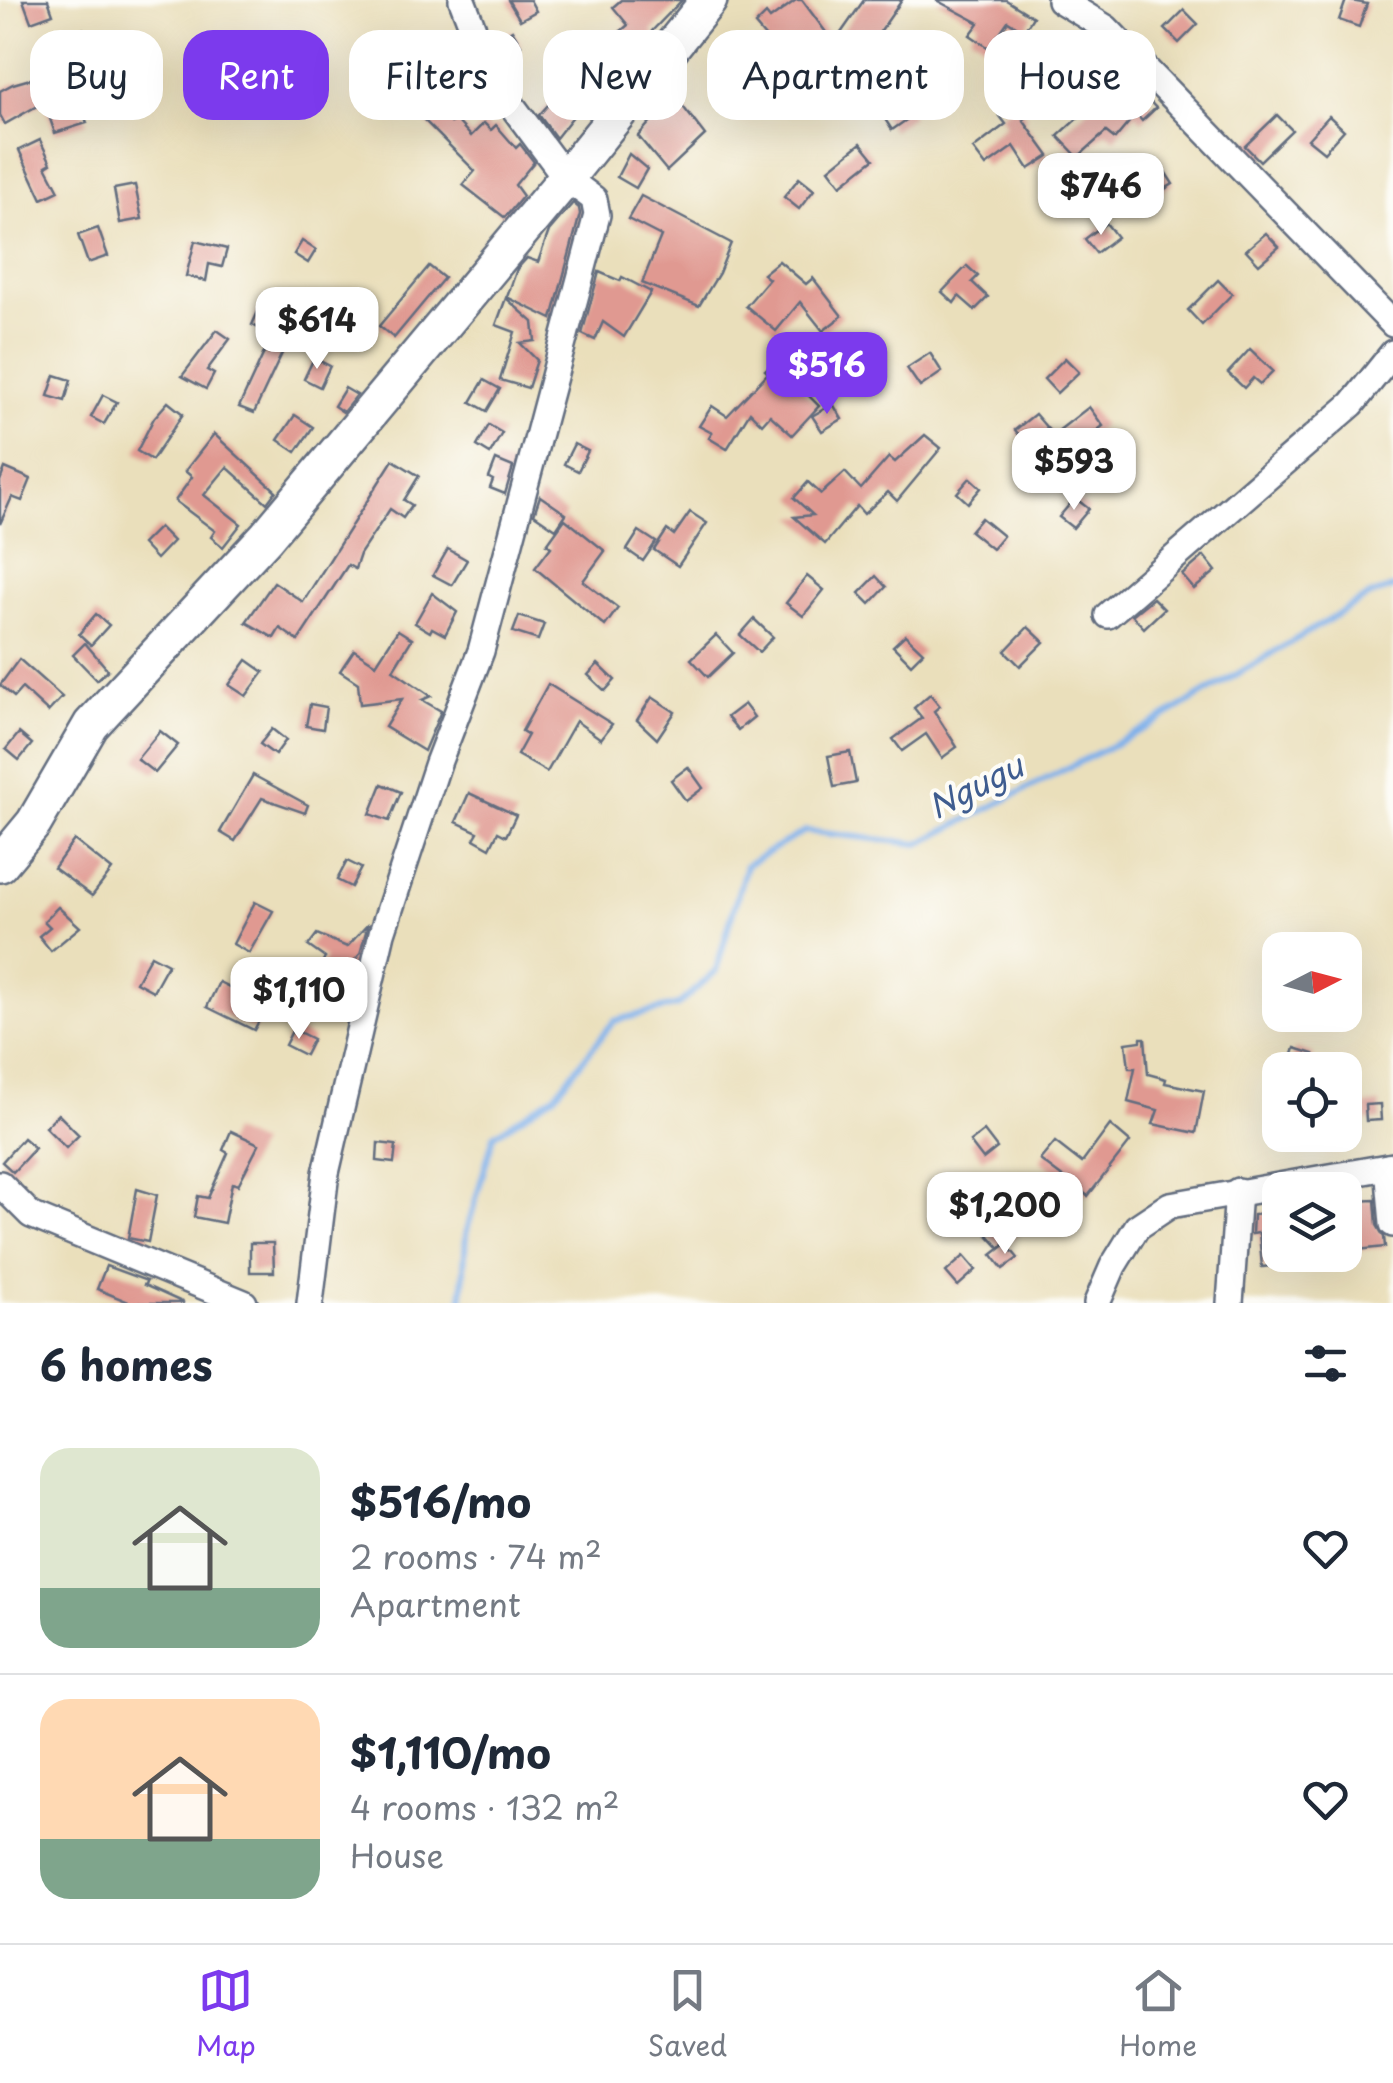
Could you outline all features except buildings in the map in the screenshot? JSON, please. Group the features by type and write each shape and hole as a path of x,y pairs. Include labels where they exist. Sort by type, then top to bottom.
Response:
{"main road":[{"path":"0,864 34,823 90,725 266,537 709,0"}],"street":[{"path":"310,1303 326,1174 382,932 438,762 482,652 595,230 598,205 566,178 493,80 462,0"},
{"path":"1060,0 1106,28 1393,324"},
{"path":"1108,615 1352,404 1393,353"},
{"path":"1097,1303 1113,1266 1137,1227 1170,1205 1390,1167 1393,1224"},
{"path":"0,1184 31,1215 244,1303"},
{"path":"1230,1303 1238,1191"}],"waterway":[{"name":"Ngugu","path":"462,1303 466,1234 494,1135 555,1095 614,1021 678,1005 716,971 746,865 805,831 919,844 1146,728 1369,596 1393,588"}]}
